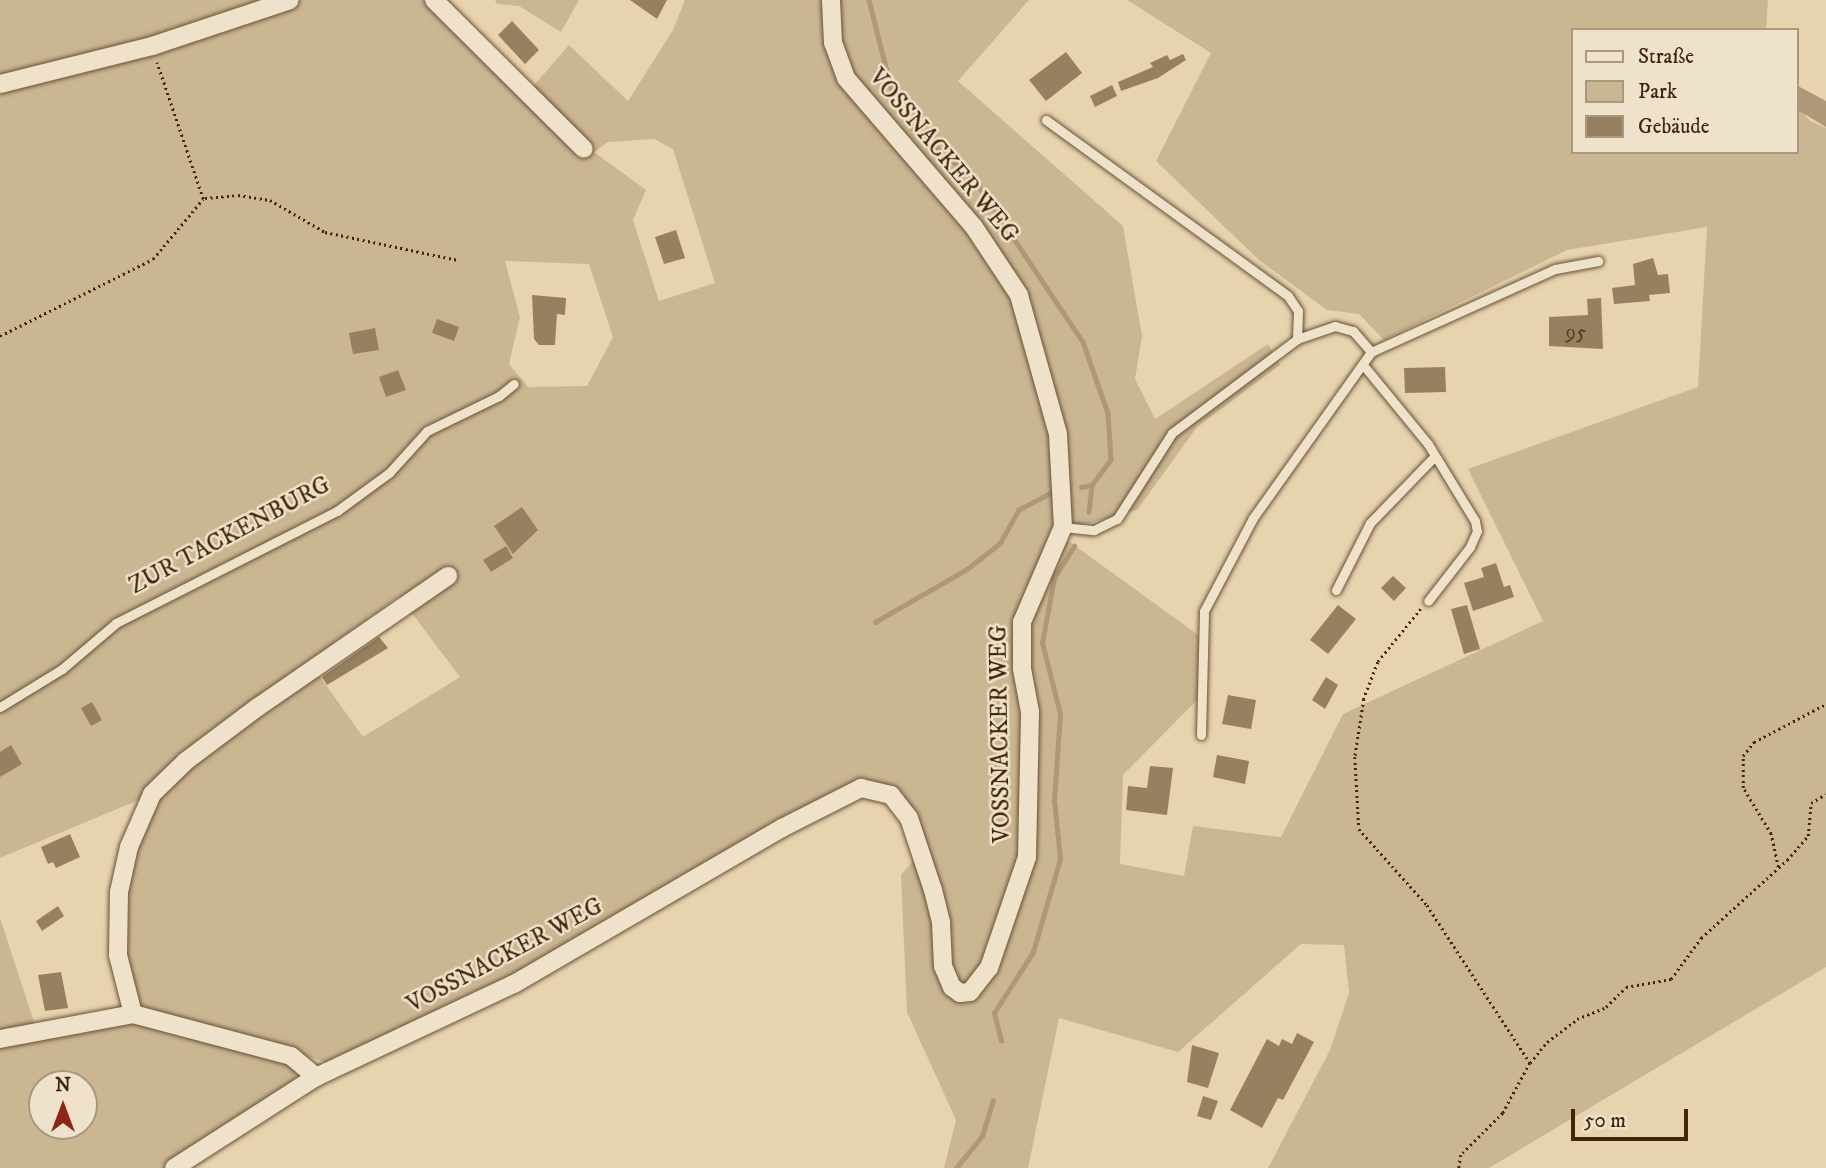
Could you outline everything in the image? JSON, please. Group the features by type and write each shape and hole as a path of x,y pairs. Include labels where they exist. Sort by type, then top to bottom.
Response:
{"street":[{"path":"0,84 152,47 289,0"},
{"path":"435,0 584,149"},
{"name":"VOSSNACKER WEG","path":"316,1076 514,984 782,828 861,788 891,794 909,818 941,923 947,978 960,993 970,992 989,968 1025,870 1030,712 1022,669 1022,622 1063,527 1058,435 1019,295 974,227 846,78 833,43 831,0"},
{"path":"133,1014 118,955 119,892 129,847 152,794 187,761 249,714 448,576"},
{"path":"0,1040 133,1014 291,1056 316,1076 174,1168"}],"lane":[{"path":"1046,120 1288,296 1298,311 1297,339"},
{"path":"1201,735 1204,611 1254,518 1364,366 1371,352 1556,269 1598,261"},
{"path":"1063,527 1094,530 1117,519 1172,433 1297,339 1335,326 1353,331 1371,352"},
{"path":"1364,366 1436,456 1471,513 1477,531 1471,547 1428,601"},
{"name":"ZUR TACKENBURG","path":"0,707 62,669 116,624 337,511 388,473 427,431 499,396 514,384"},
{"path":"1336,590 1370,523 1436,456"}],"path":[{"path":"152,47 203,199"},
{"path":"0,336 153,259 203,199 238,195 270,200 325,232 458,260"},
{"path":"1428,601 1378,662 1364,699 1355,757 1359,829 1427,905 1530,1063"},
{"path":"1777,867 1771,834 1743,788 1743,756 1754,742 1826,704"},
{"path":"1459,1168 1461,1155 1503,1113 1530,1063 1547,1042 1577,1019 1606,1007 1626,987 1671,979 1702,938 1808,836 1811,803 1826,794"}],"green space":[{"path":"0,0 439,0 530,90 569,45 628,101 673,30 685,0 1029,0 958,81 1123,226 1142,336 1135,379 1155,419 1268,344 1280,365 1197,427 1137,510 1056,532 1201,637 1200,697 1123,775 1120,864 1184,876 1193,826 1281,837 1343,714 1543,621 1468,469 1698,387 1707,227 1567,250 1384,340 1359,314 1327,310 1259,260 1156,161 1211,53 1127,0 1768,0 1766,28 1570,28 1570,154 1798,154 1798,107 1810,121 1826,128 1826,967 1489,1168 1268,1168 1330,1050 1349,993 1344,945 1301,944 1178,1052 1059,1018 1028,1168 944,1168 956,1120 907,1012 901,875 925,848 901,795 859,783 503,986 330,1063 140,1010 115,959 141,799 0,858","holes":["654,139 673,149 715,283 659,301 633,220 646,190 594,152 608,142","505,261 589,264 613,337 587,386 528,387 509,364 520,317","399,596 460,677 363,737 309,661"]},
{"path":"495,0 579,0 561,32 519,6 497,4"},
{"path":"0,918 36,1028 0,1034"},
{"path":"135,1017 296,1061 295,1084 191,1168 0,1168 0,1041"}],"shaded area":[{"path":"1798,86 1826,101 1826,127 1798,110"}],"building":[{"path":"630,0 667,0 657,19"},
{"path":"512,21 539,50 525,64 498,35"},
{"path":"1066,52 1082,73 1046,101 1029,80"},
{"path":"1183,54 1186,60 1158,78 1121,91 1118,82 1153,67 1150,63 1167,55 1170,60"},
{"path":"1112,85 1117,96 1095,107 1090,96"},
{"path":"676,230 685,258 664,264 655,237"},
{"path":"1653,258 1658,275 1668,274 1670,293 1649,295 1650,301 1614,304 1612,288 1635,285 1633,264"},
{"path":"532,295 566,298 565,315 557,314 555,345 539,345 534,339"},
{"path":"1601,298 1603,349 1549,346 1549,317 1588,315 1587,299"},
{"path":"437,319 459,327 454,341 432,333"},
{"path":"375,328 379,350 353,354 349,333"},
{"path":"1445,367 1446,392 1405,393 1404,368"},
{"path":"398,370 406,390 386,397 379,377"},
{"path":"522,507 538,530 513,554 494,526"},
{"path":"506,546 513,558 491,572 483,560"},
{"path":"1496,563 1504,587 1510,585 1514,597 1473,611 1464,583 1484,577 1481,568"},
{"path":"1393,576 1406,588 1394,601 1381,588"},
{"path":"1338,605 1356,619 1328,654 1310,640"},
{"path":"1467,605 1480,649 1464,654 1451,609"},
{"path":"379,637 388,648 327,685 322,677"},
{"path":"1326,677 1338,685 1325,709 1312,700"},
{"path":"1228,695 1256,700 1251,729 1222,724"},
{"path":"92,702 102,720 91,726 81,708"},
{"path":"11,745 22,764 0,777 0,752"},
{"path":"1217,755 1249,761 1245,784 1213,777"},
{"path":"1150,766 1173,768 1167,815 1126,810 1128,786 1147,788"},
{"path":"70,834 80,857 56,868 53,862 48,864 41,847"},
{"path":"58,906 64,916 42,931 36,921"},
{"path":"61,972 68,1008 45,1011 38,975"},
{"path":"1297,1033 1314,1042 1283,1100 1278,1098 1262,1128 1230,1110 1267,1039 1279,1046 1282,1039 1292,1044"},
{"path":"1192,1045 1219,1053 1208,1088 1187,1082"},
{"path":"1203,1096 1218,1101 1211,1120 1197,1116"}],"waterway":[{"path":"869,0 893,95 912,127 974,179 1083,342 1108,413 1111,460 1092,485 1089,512"},
{"path":"1081,487 1092,485"},
{"path":"875,622 967,569 1000,543 1018,510 1054,491"},
{"path":"1001,1041 994,1013 1033,952 1060,859 1054,800 1060,714 1042,643 1054,578 1074,546"},
{"path":"956,1168 982,1136 993,1101"}]}
